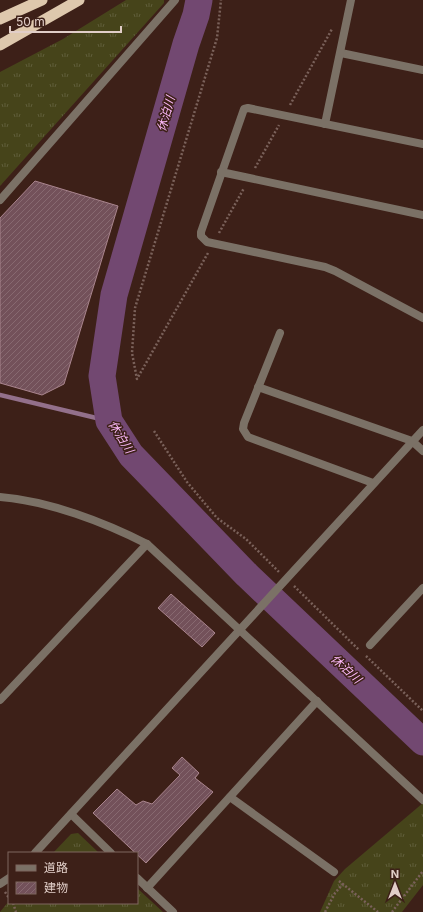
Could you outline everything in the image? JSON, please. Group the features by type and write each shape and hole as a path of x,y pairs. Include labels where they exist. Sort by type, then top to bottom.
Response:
{"highway":[{"path":"0,20 42,0"},
{"path":"0,45 80,0"}],"street":[{"path":"0,200 175,0"},
{"path":"325,124 351,0"},
{"path":"341,53 423,70"},
{"path":"423,144 248,108 244,109 201,232 201,236 207,242 325,267 423,318"},
{"path":"221,172 423,215"},
{"path":"280,333 244,422 243,429 248,436 373,483"},
{"path":"258,387 412,442 423,451"},
{"path":"35,852 423,430"},
{"path":"0,497 28,501 50,507 117,529 147,544 423,800"},
{"path":"0,700 147,544"},
{"path":"370,645 423,588"},
{"path":"148,888 317,701"},
{"path":"230,798 334,872"},
{"path":"71,814 110,852"},
{"path":"138,879 173,912"}],"path":[{"path":"154,431 187,482 217,518 246,539 284,581 423,711"},
{"path":"392,912 423,871"},
{"path":"334,872 343,884 376,911"},
{"path":"325,912 335,893 343,884"}],"green space":[{"path":"126,0 164,0 164,3 0,186 0,72 63,39"},
{"path":"423,803 423,885 402,912 320,912 334,881 345,869"},
{"path":"78,833 98,852 54,852 71,834"},
{"path":"138,889 163,912 0,912 8,902 8,904 138,904"}],"building":[{"path":"35,181 118,206 64,384 42,395 0,383 0,218"},
{"path":"171,594 215,633 202,647 158,608"},
{"path":"182,757 199,773 195,778 213,792 146,863 138,855 138,852 134,852 93,813 117,789 136,805 143,801 152,804 180,775 172,768"}],"waterway":[{"name":"休泊川","path":"199,0 196,15 186,44 114,295 102,376 109,421 131,455 247,575 423,742"},
{"path":"0,395 109,421"}]}
